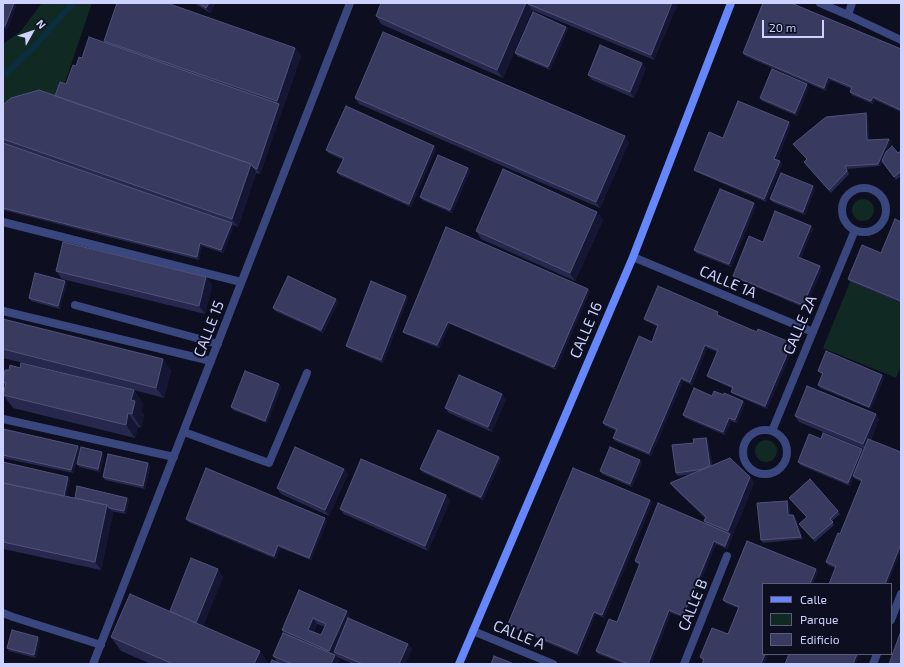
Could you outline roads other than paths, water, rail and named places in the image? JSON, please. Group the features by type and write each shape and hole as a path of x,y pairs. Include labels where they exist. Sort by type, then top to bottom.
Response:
{"main road":[{"name":"CALLE 16","path":"459,664 632,257 731,3"}],"street":[{"name":"CALLE 15","path":"93,664 350,3"},
{"path":"820,3 901,40"},
{"path":"848,15 852,3"},
{"path":"859,188 873,190 884,200 886,208 882,222 870,231 862,232 855,230 849,226 843,214 844,201 848,195 859,188"},
{"path":"3,222 241,282"},
{"name":"CALLE 2A","path":"772,431 855,230"},
{"name":"CALLE 1A","path":"632,257 813,332"},
{"path":"75,305 218,344"},
{"path":"3,311 211,361"},
{"path":"184,432 269,463 307,373"},
{"path":"3,419 174,457"},
{"path":"764,430 772,431 778,434 786,446 786,460 777,471 770,474 756,472 750,468 746,462 744,455 746,441 757,432 764,430"},
{"name":"CALLE B","path":"684,664 727,556"},
{"path":"892,618 898,609 901,594"},
{"path":"3,613 101,645"},
{"name":"CALLE A","path":"473,631 553,664"}],"waterway":[{"path":"3,76 33,48 73,3"}]}
